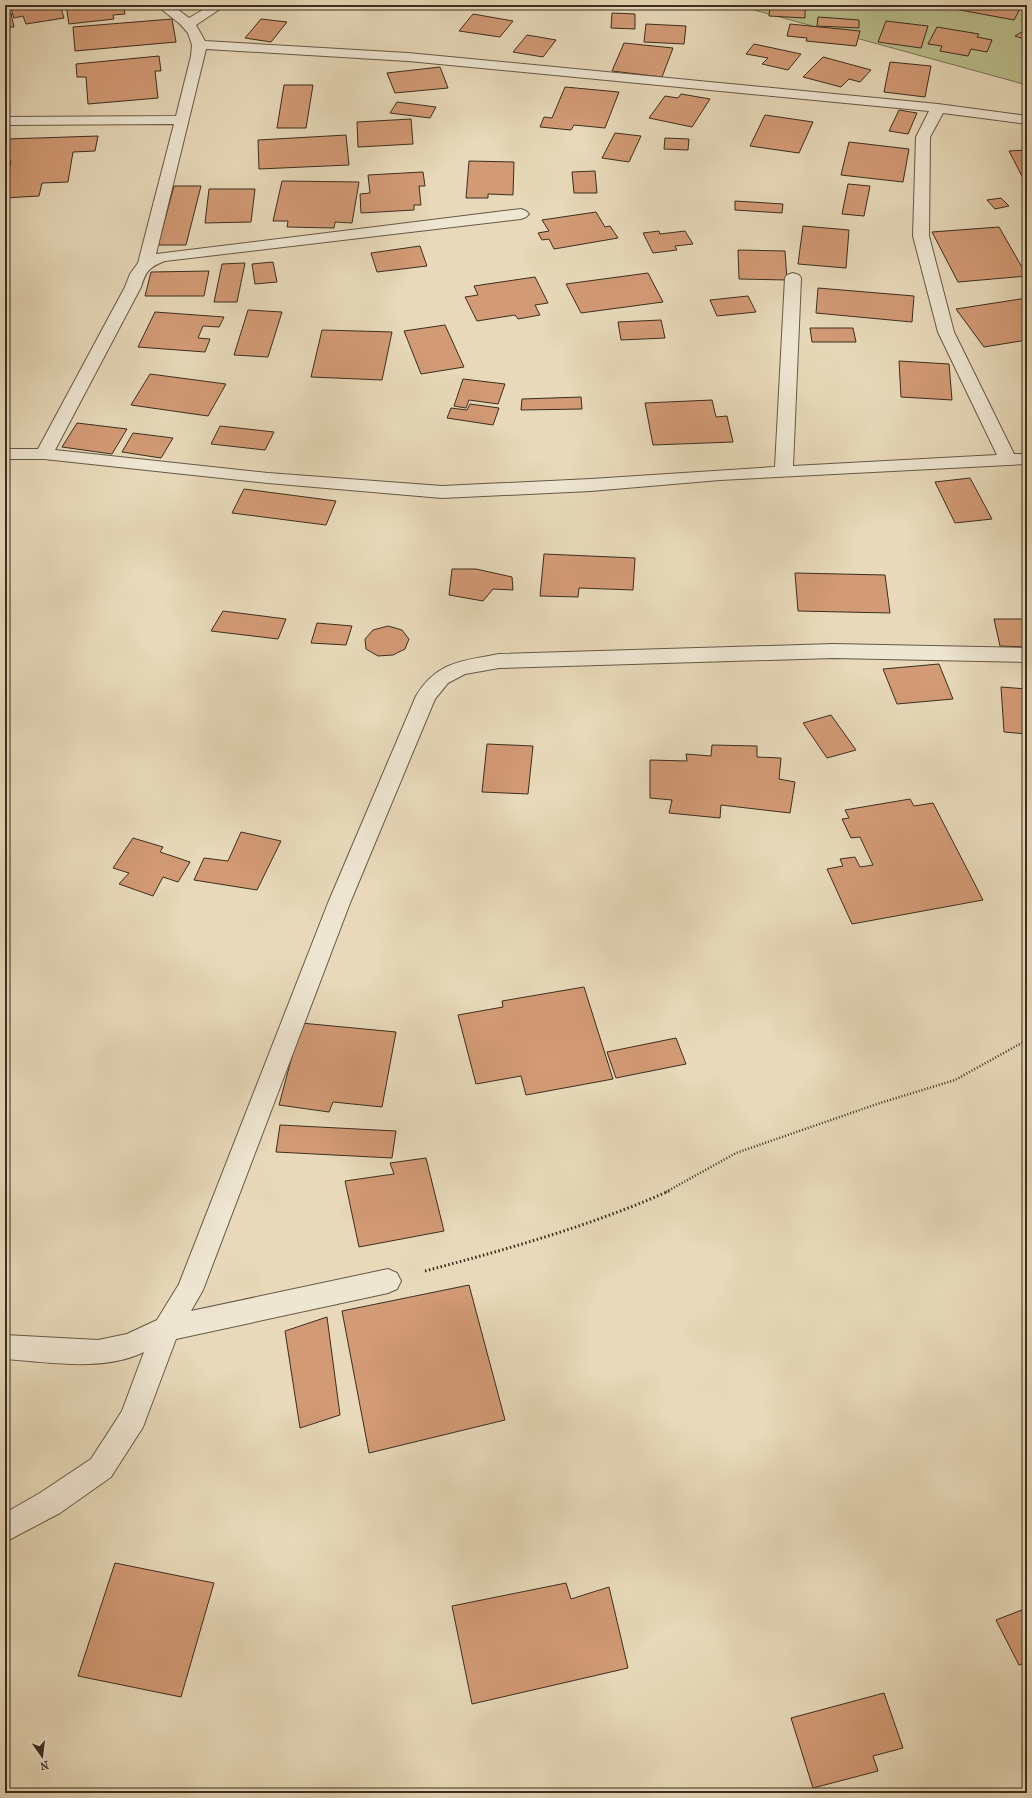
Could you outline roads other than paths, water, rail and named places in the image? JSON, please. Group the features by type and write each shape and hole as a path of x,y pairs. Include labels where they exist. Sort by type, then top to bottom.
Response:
{"street":[{"path":"44,454 127,299 138,273 146,262 194,73 199,45 189,24 168,7 162,5"},
{"path":"189,24 220,5"},
{"path":"199,45 408,57 938,108 1027,120"},
{"path":"938,108 923,138 921,236 946,332 1008,460"},
{"path":"5,121 182,120"},
{"path":"146,262 163,257 521,214"},
{"path":"784,471 792,278"},
{"path":"5,454 44,454 268,478 442,492 591,485 784,471 1027,459"},
{"path":"5,1528 50,1503 101,1468 133,1418 166,1328 190,1290 339,903 426,696 441,678 460,668 499,661 834,651 1027,655"},
{"path":"5,1347 98,1352 130,1346 166,1328 388,1281"}]}
